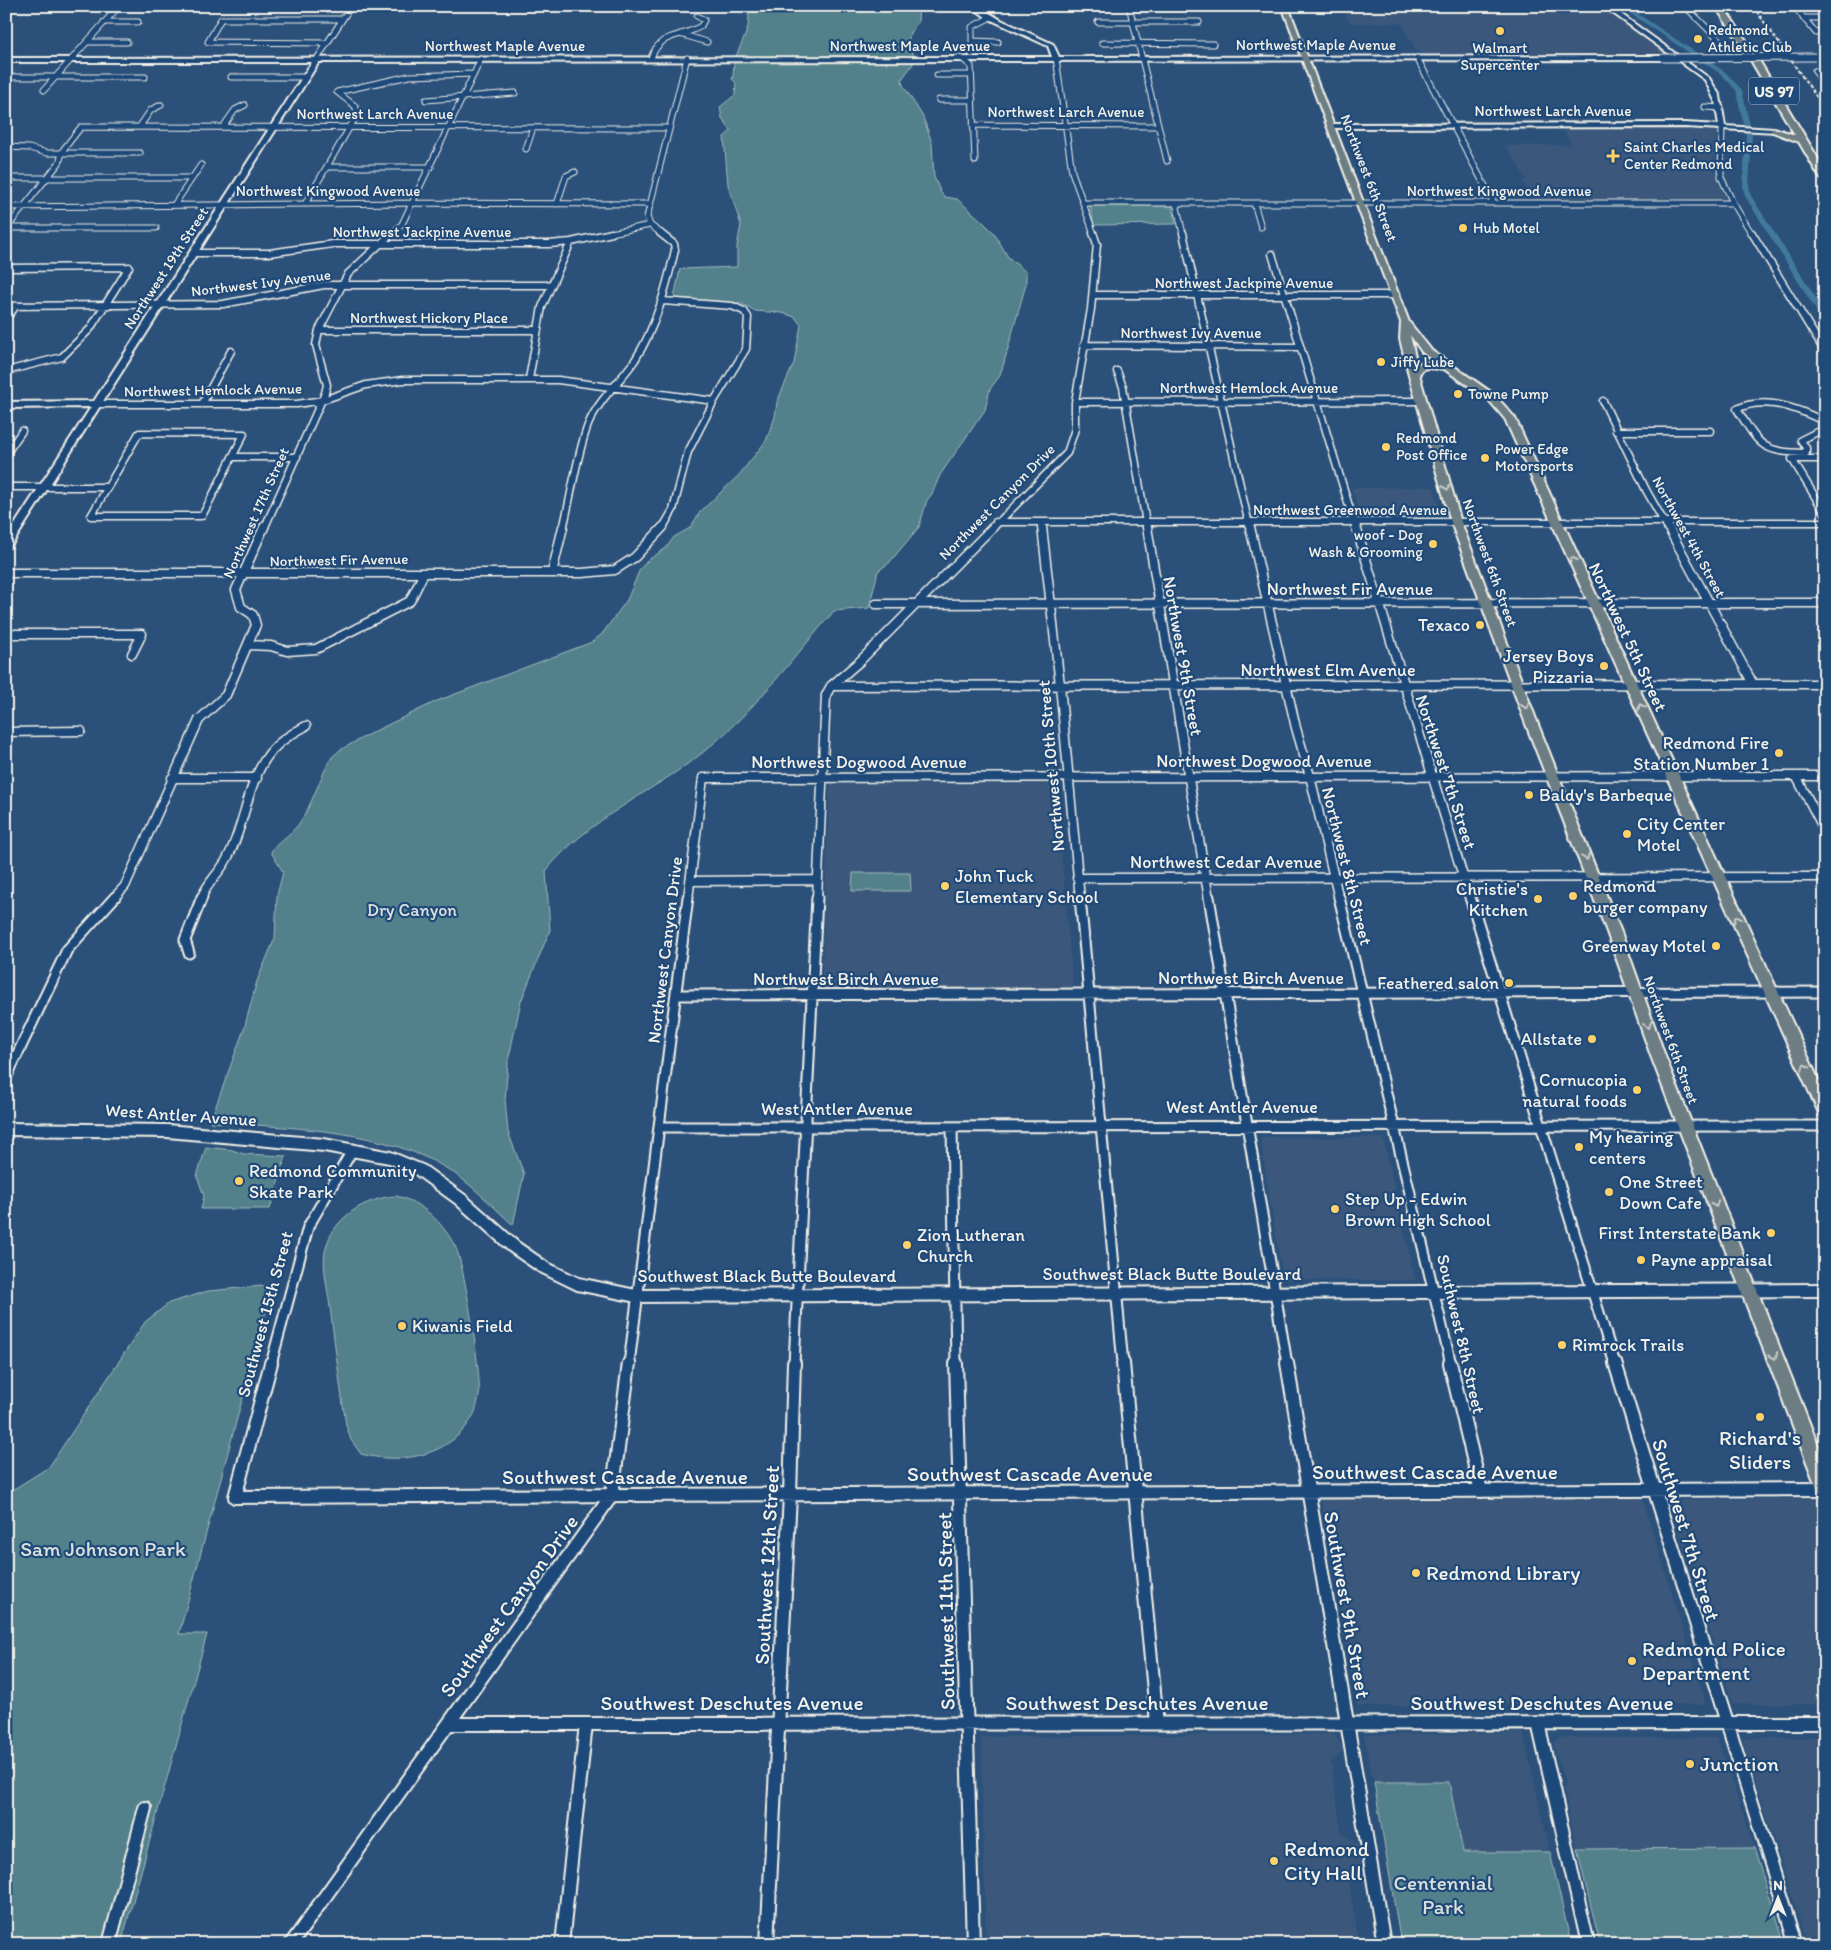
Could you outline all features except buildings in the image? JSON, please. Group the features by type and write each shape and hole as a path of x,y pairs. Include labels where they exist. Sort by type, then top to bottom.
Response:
{"highway":[{"name":"US 97","path":"1720,6 1750,52 1825,178"},
{"name":"US 97","path":"1728,6 1760,52 1825,162"},
{"path":"1774,131 1784,129 1793,124"},
{"path":"1774,131 1802,140"}],"main road":[{"path":"974,6 989,18 1033,34 1052,45 1056,58"},
{"name":"Northwest 6th Street","path":"1285,6 1405,322 1405,339 1414,375 1424,401 1456,522 1486,604 1638,993 1654,1045 1825,1488"},
{"path":"1606,6 1707,79 1715,90 1721,108 1722,126"},
{"name":"Northwest Maple Avenue","path":"6,60 1825,57"},
{"name":"Northwest 19th Street","path":"6,546 316,59"},
{"name":"Northwest Larch Avenue","path":"1332,126 1722,126 1774,131"},
{"name":"Northwest 5th Street","path":"1405,322 1428,352 1482,387 1498,402 1510,418 1592,604 1631,685 1825,1111"},
{"path":"1414,375 1422,366 1448,366"},
{"name":"Northwest Hemlock Avenue","path":"6,404 96,404"},
{"name":"West Antler Avenue","path":"6,1130 167,1131 353,1149"},
{"name":"Southwest Black Butte Boulevard","path":"353,1149 391,1158 420,1170 460,1199 514,1247 544,1267 577,1284 636,1296 1825,1290"}],"street":[{"path":"44,90 118,6"},
{"name":"Northwest 19th Street","path":"316,59 351,6"},
{"path":"614,6 624,7"},
{"path":"1129,6 1167,161"},
{"path":"1685,6 1729,50"},
{"path":"1794,6 1816,33"},
{"path":"651,58 653,48 659,42 696,29 703,24 704,20 697,16"},
{"path":"972,54 972,27 989,18"},
{"path":"1803,18 1825,18"},
{"path":"326,43 208,42 221,19 342,19"},
{"path":"104,22 138,22"},
{"path":"1098,22 1199,22"},
{"path":"680,34 707,42"},
{"path":"972,41 998,42"},
{"path":"87,42 127,42"},
{"path":"1102,43 1213,44"},
{"path":"552,573 588,426 599,405 635,360 662,301 675,250 674,244 667,236 650,225 647,217 687,58"},
{"path":"957,58 964,59 971,66 974,100 975,161"},
{"path":"971,66 981,58"},
{"path":"1056,58 1072,172 1084,203"},
{"path":"1417,58 1494,204"},
{"name":"Northwest 17th Street","path":"6,1078 67,950 125,886 198,720 226,695 256,625 254,615 242,607 236,590 323,400 326,384 316,345 319,330 341,285 358,264 402,224 450,128 481,59"},
{"path":"1825,70 1815,71 1825,85"},
{"path":"305,204 358,113 355,106 337,92 409,76 474,74"},
{"path":"936,75 972,75"},
{"path":"232,78 304,77"},
{"path":"6,78 146,78"},
{"path":"426,100 442,97 504,96 515,93"},
{"path":"939,100 974,100"},
{"path":"140,126 151,110 161,105"},
{"path":"223,127 235,110 245,105"},
{"path":"1705,107 1721,108"},
{"name":"Northwest Larch Avenue","path":"973,125 1158,126"},
{"path":"1722,126 1721,177 1733,203 1825,352"},
{"name":"Northwest Larch Avenue","path":"62,153 81,127 669,128"},
{"path":"526,149 533,128"},
{"path":"6,147 62,153 140,153"},
{"path":"7,229 59,164 62,153"},
{"path":"174,205 201,165"},
{"path":"327,167 431,167"},
{"path":"557,204 566,176 575,172"},
{"path":"6,178 192,178"},
{"name":"Northwest Kingwood Avenue","path":"6,206 412,203 650,204"},
{"name":"Northwest Kingwood Avenue","path":"1084,203 1733,203"},
{"name":"Northwest Canyon Drive","path":"831,686 860,661 996,522 1067,453 1075,429 1075,402 1093,295 1097,244 1084,203"},
{"name":"Northwest 8th Street","path":"1176,203 1207,346 1286,685 1395,1126"},
{"path":"1254,203 1261,227"},
{"name":"Northwest Jackpine Avenue","path":"193,253 269,253 333,244 571,242 650,225"},
{"path":"7,229 156,228"},
{"path":"529,379 542,307 571,242"},
{"name":"Northwest 7th Street","path":"1272,254 1378,604 1541,1126"},
{"path":"6,268 129,267 90,329 62,357 6,371"},
{"name":"Northwest Ivy Avenue","path":"6,306 223,304 309,287 341,285 550,286"},
{"name":"Northwest Jackpine Avenue","path":"1093,295 1396,295"},
{"name":"Northwest Fir Avenue","path":"6,573 244,575 582,573 614,570 626,564 662,529 676,502 688,452 714,401 746,349 748,317 744,311 732,306 662,301"},
{"path":"6,319 16,306"},
{"name":"Northwest Hickory Place","path":"319,330 538,330"},
{"name":"Northwest Ivy Avenue","path":"1084,345 1299,346"},
{"path":"202,404 231,351"},
{"name":"Northwest 9th Street","path":"1117,371 1123,387 1247,1126"},
{"name":"Northwest Hemlock Avenue","path":"96,404 297,404 323,400 366,384 403,380 529,379 558,380 714,401"},
{"name":"Northwest Hemlock Avenue","path":"1075,402 1424,401"},
{"name":"Northwest 4th Street","path":"1604,401 1616,431 1663,522 1753,684"},
{"path":"1825,422 1817,417 1770,404 1751,404 1737,409 1760,445 1776,452 1806,453 1806,448 1801,440 1825,428"},
{"path":"6,454 22,431"},
{"path":"1616,431 1710,431"},
{"path":"139,433 244,434 232,457 202,516 91,516 139,433"},
{"path":"232,457 297,457"},
{"path":"1825,459 1792,459 1825,513"},
{"path":"6,487 107,487"},
{"name":"Northwest Greenwood Avenue","path":"996,522 1825,522"},
{"name":"Northwest 10th Street","path":"1041,523 1060,685 1157,1723"},
{"path":"248,645 287,651 316,650 410,601 424,573"},
{"name":"Northwest Fir Avenue","path":"876,604 1825,604"},
{"path":"6,634 142,634 132,654"},
{"name":"Northwest Elm Avenue","path":"831,686 1825,684"},
{"path":"806,1127 826,695 831,686"},
{"path":"189,953 185,940 206,886 228,858 257,778 269,754 288,736 306,726"},
{"path":"6,732 81,731"},
{"path":"1796,776 1825,831"},
{"name":"Northwest Dogwood Avenue","path":"703,778 1825,776"},
{"path":"172,778 257,778"},
{"name":"Northwest Canyon Drive","path":"660,1127 703,778"},
{"name":"Northwest Cedar Avenue","path":"1078,878 1825,877"},
{"path":"690,881 818,880"},
{"name":"Northwest Birch Avenue","path":"677,995 1088,995 1224,993 1772,994 1825,992"},
{"name":"Southwest 9th Street","path":"1247,1126 1384,1944"},
{"name":"Southwest 8th Street","path":"1395,1126 1481,1491"},
{"name":"Southwest 7th Street","path":"1541,1126 1655,1490 1724,1723 1796,1944"},
{"name":"West Antler Avenue","path":"660,1127 1825,1126"},
{"name":"Southwest Canyon Drive","path":"291,1944 612,1495 636,1296 660,1127"},
{"name":"Southwest 12th Street","path":"767,1944 790,1494 796,1295 806,1127"},
{"name":"Southwest 11th Street","path":"952,1127 954,1294 962,1494 973,1944"},
{"name":"Southwest 15th Street","path":"235,1497 308,1227 353,1149"},
{"name":"Southwest Cascade Avenue","path":"235,1497 1825,1488"},
{"path":"1538,1723 1588,1944"},
{"name":"Southwest Deschutes Avenue","path":"449,1724 1825,1723"},
{"path":"562,1944 586,1724"},
{"path":"109,1944 146,1808"}],"shaded area":[{"path":"1342,6 1601,6 1671,54 1427,55 1417,51 1401,23 1350,23"},
{"name":"Saint Charles Medical Center Redmond","path":"1561,127 1696,127 1713,129 1717,133 1713,167 1725,198 1715,201 1533,201 1522,180 1527,180 1506,146 1572,145"},
{"path":"1433,487 1444,517 1361,517 1352,488"},
{"name":"John Tuck Elementary School","path":"1055,783 1073,988 821,989 830,784"},
{"name":"Step Up - Edwin Brown High School","path":"1260,1137 1383,1138 1415,1280 1283,1280"},
{"path":"1642,1497 1706,1704 1357,1706 1321,1499"},
{"path":"1825,1498 1825,1704 1733,1704 1669,1500"},
{"path":"1523,1733 1550,1852 1463,1852 1449,1782 1374,1782 1364,1735"},
{"path":"1334,1734 1343,1747 1343,1751 1331,1762 1341,1832 1357,1844 1362,1874 1349,1884 1359,1944 986,1944 981,1737"},
{"path":"1559,1738 1717,1738 1754,1848 1577,1849 1564,1789 1565,1781 1554,1748 1554,1742"},
{"path":"1742,1738 1825,1738 1825,1944 1808,1944"}],"green space":[{"name":"Dry Canyon","path":"745,6 919,6 918,22 910,33 908,43 913,54 913,64 902,79 903,85 923,117 932,143 934,177 941,193 945,197 957,199 994,233 1008,257 1026,272 1026,284 1003,366 999,377 990,389 985,410 940,475 932,494 927,500 919,527 889,563 878,571 869,608 834,611 773,684 724,735 686,765 601,820 563,852 546,871 550,930 521,1001 508,1062 505,1100 508,1132 524,1174 513,1225 459,1176 439,1164 412,1152 385,1143 327,1131 210,1122 244,1029 257,981 275,938 277,895 283,872 271,852 298,825 332,757 340,750 373,732 437,701 592,642 602,634 627,600 640,569 647,561 666,548 674,537 690,528 700,512 739,475 766,441 775,417 777,402 794,363 801,325 795,317 782,313 755,311 741,303 674,298 680,269 737,267 737,246 741,225 728,185 724,137 731,131 722,118 720,107 735,95 736,83 732,79 734,63 748,28 749,20"},
{"path":"1171,204 1176,224 1094,225 1090,205"},
{"path":"853,873 910,873 911,891 852,891"},
{"name":"Redmond Community Skate Park","path":"206,1147 232,1150 244,1154 286,1156 270,1209 201,1209 204,1196 197,1176"},
{"name":"Kiwanis Field","path":"396,1196 414,1203 430,1214 438,1221 455,1246 463,1273 475,1345 479,1396 474,1414 465,1428 453,1440 425,1454 393,1458 361,1454 351,1440 346,1425 324,1261 330,1236 344,1218 374,1200"},
{"name":"Sam Johnson Park","path":"273,1285 179,1634 207,1634 121,1944 6,1944 6,1494 49,1467 145,1322 169,1303 208,1291"},
{"name":"Centennial Park","path":"1374,1782 1449,1782 1463,1852 1550,1852 1571,1944 1401,1944"},
{"path":"1754,1848 1785,1944 1600,1944 1577,1849"}],"waterway":[{"path":"1622,6 1723,73 1739,90 1749,135 1746,186 1748,196 1825,318"}],"railway":[{"path":"1753,6 1825,109"}],"place":[{"name":"Walmart Supercenter","path":"1500,31"},
{"name":"Redmond Athletic Club","path":"1698,39"},
{"name":"Saint Charles Medical Center Redmond","path":"1613,156"},
{"name":"Hub Motel","path":"1463,228"},
{"name":"Jiffy Lube","path":"1381,362"},
{"name":"Towne Pump","path":"1458,394"},
{"name":"Redmond Post Office","path":"1386,447"},
{"name":"Power Edge Motorsports","path":"1485,458"},
{"name":"woof - Dog Wash & Grooming","path":"1433,544"},
{"name":"Texaco","path":"1480,625"},
{"name":"Jersey Boys Pizzaria","path":"1604,666"},
{"name":"Redmond Fire Station Number 1","path":"1779,753"},
{"name":"Baldy's Barbeque","path":"1529,795"},
{"name":"City Center Motel","path":"1627,834"},
{"name":"John Tuck Elementary School","path":"945,886"},
{"name":"Redmond burger company","path":"1573,896"},
{"name":"Christie's Kitchen","path":"1538,899"},
{"name":"Greenway Motel","path":"1716,946"},
{"name":"Feathered salon","path":"1509,983"},
{"name":"Allstate","path":"1592,1039"},
{"name":"Cornucopia natural foods","path":"1637,1090"},
{"name":"My hearing centers","path":"1579,1147"},
{"name":"Redmond Community Skate Park","path":"239,1181"},
{"name":"One Street Down Cafe","path":"1609,1192"},
{"name":"Step Up - Edwin Brown High School","path":"1335,1209"},
{"name":"First Interstate Bank","path":"1771,1233"},
{"name":"Zion Lutheran Church","path":"907,1245"},
{"name":"Payne appraisal","path":"1641,1260"},
{"name":"Kiwanis Field","path":"402,1326"},
{"name":"Rimrock Trails","path":"1562,1345"},
{"name":"Richard's Sliders","path":"1760,1417"},
{"name":"Redmond Library","path":"1416,1573"},
{"name":"Redmond Police Department","path":"1632,1661"},
{"name":"Junction","path":"1690,1764"},
{"name":"Redmond City Hall","path":"1274,1861"}]}
